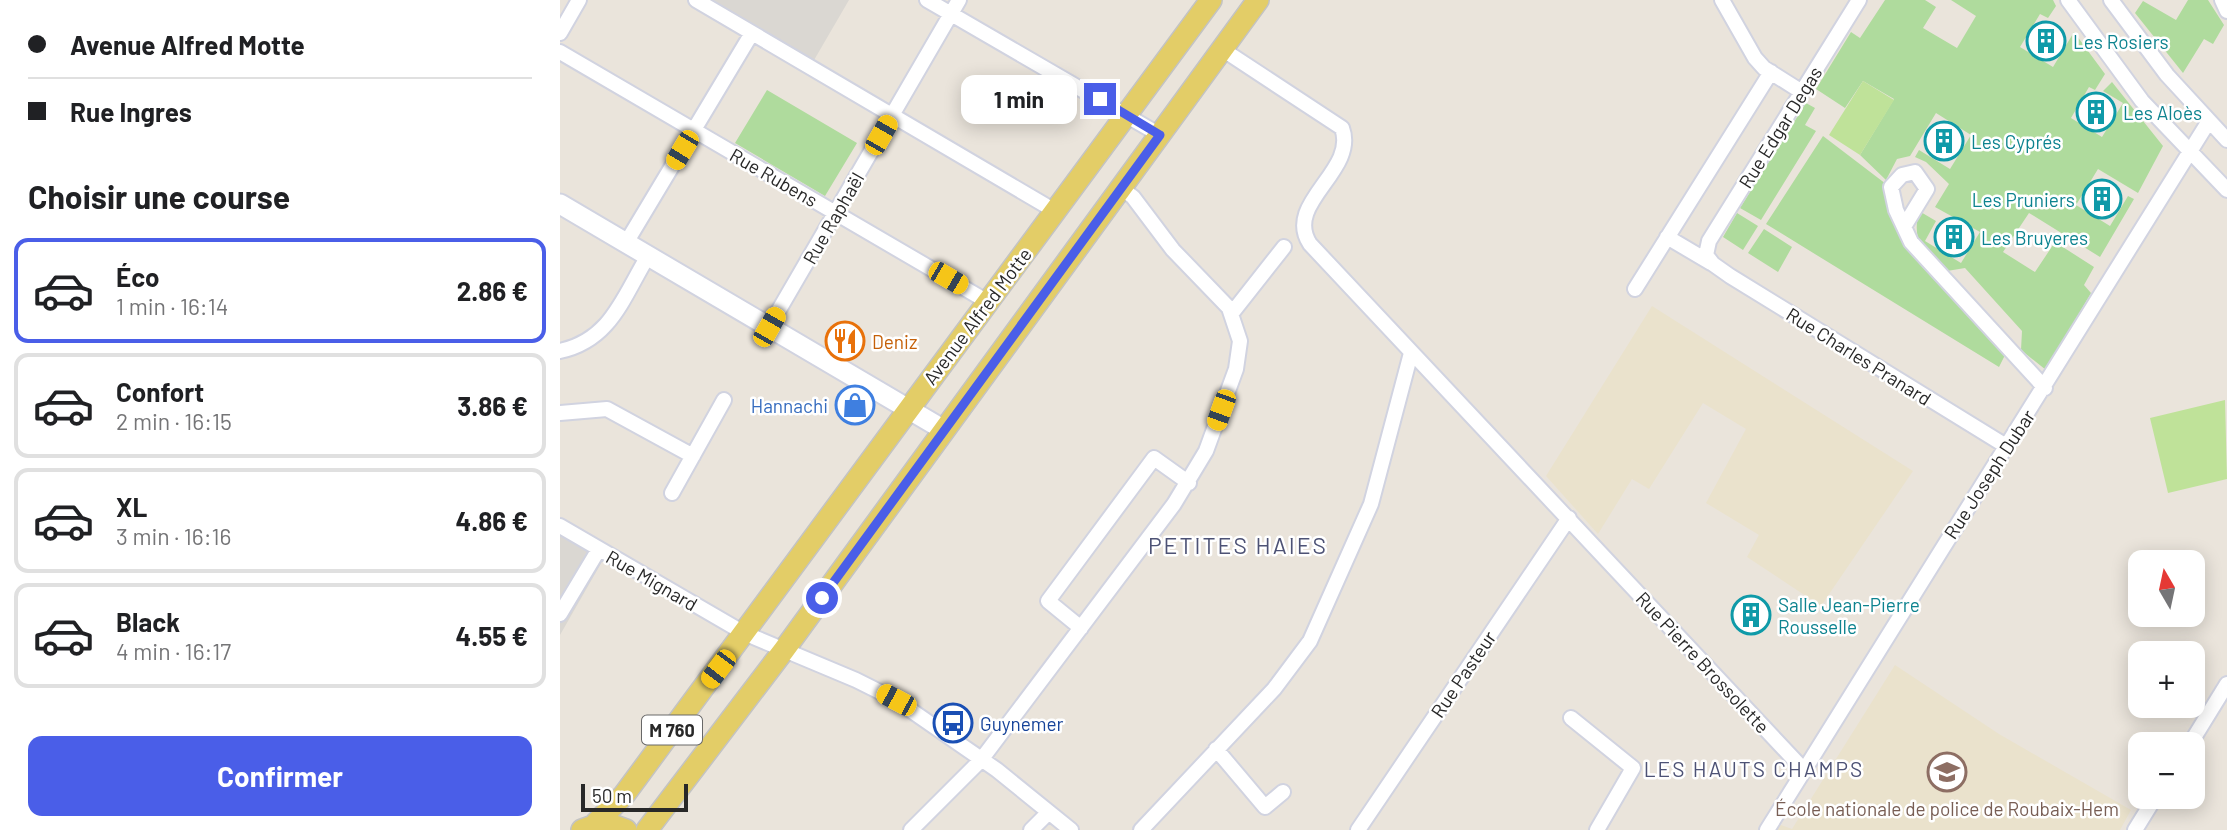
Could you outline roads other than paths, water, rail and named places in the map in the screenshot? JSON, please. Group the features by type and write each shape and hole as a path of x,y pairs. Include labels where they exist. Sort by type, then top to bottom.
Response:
{"main road":[{"name":"Avenue Alfred Motte","path":"589,826 618,803 1211,0"},
{"name":"Avenue Alfred Motte","path":"648,830 784,650 1258,0"},
{"path":"589,826 612,823 626,830"}],"street":[{"path":"560,33 579,0"},
{"path":"696,0 1055,211"},
{"path":"927,0 1160,135"},
{"name":"Rue Raphaël","path":"769,327 959,0"},
{"path":"1721,0 1755,58 1770,72 1802,92"},
{"name":"Rue Edgar Degas","path":"1709,260 1709,241 1859,0"},
{"path":"2068,0 2142,101 2227,190"},
{"path":"2111,0 2166,75 2227,140"},
{"path":"2222,0 2227,10"},
{"path":"626,243 751,33"},
{"path":"1141,830 1292,668 1310,641 1371,504 1411,353 1306,237 1306,213 1344,152 1345,139 1339,124 1223,49"},
{"name":"Rue Rubens","path":"560,52 988,302"},
{"name":"Rue Edgar Degas","path":"1635,289 1770,72"},
{"name":"Rue Joseph Dubar","path":"1768,828 2006,446 2045,388 2188,151 2209,121"},
{"path":"911,830 981,760 1189,483 1206,451 1238,363 1240,341 1232,313 1166,243 1133,197 1121,188"},
{"path":"560,204 944,430"},
{"path":"1905,226 1915,247 2045,388"},
{"name":"Rue Charles Pranard","path":"1667,237 1709,260 2006,446"},
{"path":"1232,313 1283,247"},
{"path":"560,351 582,345 603,331 649,256"},
{"name":"Rue Pierre Brossolette","path":"1411,353 1803,769"},
{"path":"671,493 724,400"},
{"path":"560,412 607,409 692,456"},
{"path":"1081,628 1048,601 1154,458 1189,483"},
{"name":"Rue Pasteur","path":"1358,830 1569,519"},
{"name":"Rue Mignard","path":"560,526 744,634"},
{"path":"560,614 599,549"},
{"path":"744,634 896,700 981,760 1071,830"},
{"path":"2200,732 2222,704 2227,684"},
{"path":"1571,718 1633,768 1597,830"},
{"path":"1216,750 1265,807 1283,792"},
{"path":"2138,829 2149,809"},
{"path":"1031,830 1049,812"}],"place":[{"name":"Les Rosiers","path":"2046,41"},
{"name":"Les Aloès","path":"2096,112"},
{"name":"Les Cyprés","path":"1944,141"},
{"name":"Les Pruniers","path":"2102,199"},
{"name":"Les Bruyeres","path":"1954,237"},
{"name":"Deniz","path":"845,341"},
{"name":"Hannachi","path":"855,405"},
{"name":"Salle Jean-Pierre Rousselle","path":"1751,615"},
{"name":"Guynemer","path":"953,723"},
{"name":"École nationale de police de Roubaix-Hem","path":"1947,772"}],"district":[{"name":"PETITES HAIES","path":"1238,545"},
{"name":"LES HAUTS CHAMPS","path":"1754,768"}]}
